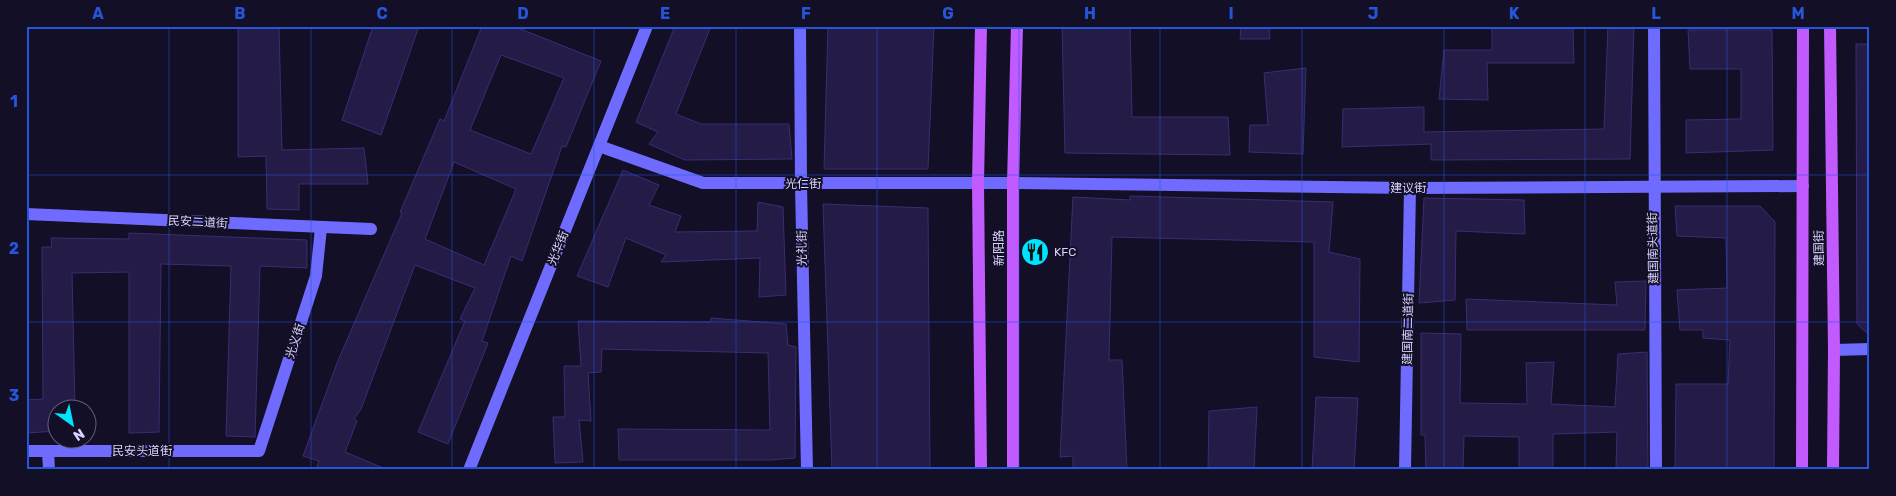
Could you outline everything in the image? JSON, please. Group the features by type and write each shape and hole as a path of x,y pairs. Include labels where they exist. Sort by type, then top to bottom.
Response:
{"main road":[{"name":"新阳路","path":"981,26 978,183 981,470"},
{"name":"新阳路","path":"1014,470 1013,183 1017,26"},
{"name":"建国街","path":"1802,470 1803,26"},
{"name":"建国街","path":"1830,26 1834,350 1833,470"}],"street":[{"name":"光华街","path":"469,470 647,26"},
{"name":"光礼街","path":"800,26 801,185 807,470"},
{"name":"建国南头道街","path":"1654,26 1653,188 1656,470"},
{"name":"光仁街","path":"599,146 703,183 801,185 1013,183"},
{"name":"建议街","path":"1013,183 1410,188 1802,186"},
{"name":"建国南二道街","path":"1405,470 1410,188"},
{"name":"民安二道街","path":"26,214 371,229"},
{"name":"光义街","path":"259,451 316,276 321,228"},
{"path":"1834,350 1870,349"},
{"name":"民安头道街","path":"26,451 259,451"},
{"path":"48,451 49,470"}],"building":[{"path":"238,26 279,26 282,150 364,148 368,184 299,184 299,210 267,209 266,156 238,157"},
{"path":"373,26 411,26 418,29 381,135 342,120"},
{"path":"482,26 513,26 601,61 566,147 562,146 522,261 511,256 482,341 488,343 448,444 418,432 465,321 460,319 475,288 415,265 361,409 354,419 357,421 345,452 388,470 316,470 319,461 303,456 337,363 402,213 400,212 440,119 444,121","holes":["501,55 564,78 531,154 470,130","454,162 516,189 484,265 425,239"]},
{"path":"675,26 711,26 676,114 701,124 789,124 792,159 685,160 649,144 658,132 636,122"},
{"path":"828,26 934,26 928,169 824,169"},
{"path":"1062,26 1130,26 1132,117 1228,117 1230,155 1065,153"},
{"path":"1241,26 1269,26 1270,39 1240,39"},
{"path":"1492,26 1573,26 1574,63 1487,63 1488,100 1439,99 1444,50 1492,50"},
{"path":"1608,26 1634,26 1630,159 1431,160 1431,144 1342,147 1343,109 1424,107 1424,132 1604,129"},
{"path":"1688,30 1772,30 1773,150 1686,153 1686,120 1741,119 1741,69 1690,69"},
{"path":"1856,44 1870,44 1870,336 1857,324"},
{"path":"1306,68 1303,154 1249,152 1250,125 1268,125 1264,73"},
{"path":"623,170 659,185 649,205 681,216 675,232 757,231 758,202 783,207 786,295 759,297 760,258 661,262 666,255 626,238 608,287 577,276"},
{"path":"1130,196 1333,202 1329,252 1360,259 1359,362 1314,357 1314,242 1112,237 1109,360 1122,360 1127,470 1073,470 1073,456 1060,457 1073,197 1130,200"},
{"path":"1424,198 1524,200 1525,234 1456,231 1455,300 1419,303"},
{"path":"823,204 928,208 930,470 832,470"},
{"path":"1675,206 1760,206 1775,222 1774,470 1675,470 1676,384 1728,384 1730,340 1703,338 1703,330 1680,330 1677,290 1727,288 1726,238 1677,236"},
{"path":"129,233 307,240 307,268 260,266 255,437 226,436 231,266 161,264 159,432 129,433 129,272 72,273 75,398 48,398 48,432 26,433 26,400 43,399 42,247 52,247 51,238 129,239"},
{"path":"1646,281 1645,330 1467,330 1466,299 1617,305 1615,282"},
{"path":"711,318 786,324 788,345 796,347 795,458 770,460 619,460 618,429 770,430 768,353 602,349 601,372 588,373 591,421 579,420 583,462 555,463 553,417 565,417 564,366 581,366 578,321 710,322"},
{"path":"1421,333 1461,334 1460,403 1527,404 1526,363 1554,362 1551,404 1615,407 1618,354 1647,352 1648,470 1616,470 1617,432 1553,434 1553,470 1519,470 1519,437 1464,436 1463,470 1426,470 1425,435 1421,435"},
{"path":"1316,397 1358,398 1354,470 1312,470"},
{"path":"1257,407 1254,470 1208,470 1209,411"}],"place":[{"name":"KFC","path":"1035,252"}]}
